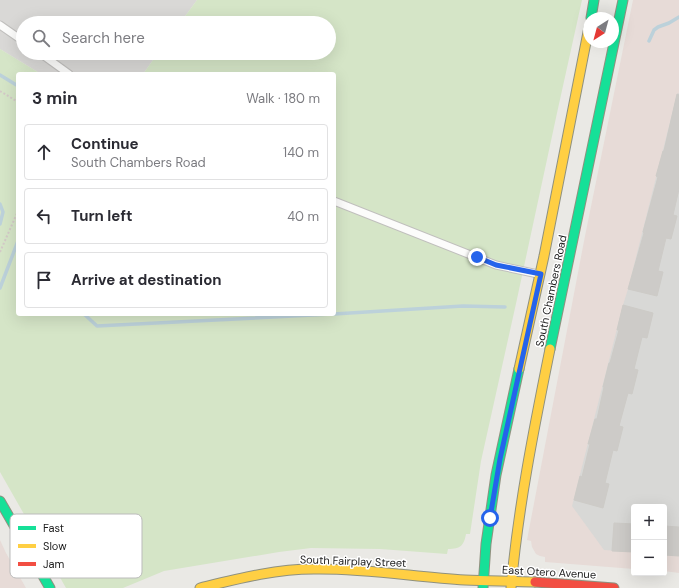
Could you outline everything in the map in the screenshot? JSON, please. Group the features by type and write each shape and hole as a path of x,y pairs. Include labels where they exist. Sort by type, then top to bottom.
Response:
{"main road":[{"path":"592,12 594,0"},
{"name":"South Chambers Road","path":"619,20 623,0"},
{"name":"South Chambers Road","path":"483,584 486,544 498,470 541,274 585,48"},
{"name":"South Chambers Road","path":"511,585 524,486 613,48"},
{"path":"0,501 10,518"},
{"name":"South Fairplay Street","path":"200,588 247,577 284,571 312,569 346,570 483,584"},
{"path":"44,578 50,588"},
{"name":"East Otero Avenue","path":"483,584 614,588"}],"lane":[{"path":"0,25 16,36"},
{"path":"50,60 66,72"},
{"path":"336,202 496,265 541,274"}],"path":[{"path":"0,91 16,101"},
{"path":"0,252 16,216"}],"shaded area":[{"path":"0,0 197,0 185,16 16,16 16,59 0,49"},
{"path":"633,0 679,0 679,573 667,571 667,504 631,504 631,569 545,562 545,557 536,554 532,547 531,541 527,540 585,236"},
{"path":"18,60 153,60 144,72 38,72"},
{"path":"679,93 679,556 667,555 667,504 631,504 631,552 604,550 572,506 677,94"},
{"path":"0,540 10,560 10,578 20,578 26,588 0,588"}],"green space":[{"path":"197,0 582,0 481,461 470,534 466,534 461,546 448,549 447,554 380,549 311,548 164,571 123,588 66,588 60,578 142,578 142,514 24,514 0,472 0,49 38,72 16,72 16,316 336,316 336,72 144,72 153,60 336,60 336,16 185,16"}],"building":[{"path":"677,94 679,95 679,189 673,215 677,216 671,239 666,238 658,271 663,272 657,296 628,289 644,233 643,232 658,177 656,176 664,151"},
{"path":"623,305 653,313 647,338 642,337 634,369 638,370 632,394 628,393 619,426 623,427 617,451 613,450 605,483 609,484 603,508 574,500 580,476 582,477 590,444 588,444 595,419 597,419 603,387 619,330 617,330"},
{"path":"614,523 631,524 631,552 612,551"},
{"path":"667,526 679,527 679,556 667,555"}],"waterway":[{"path":"649,41 654,30 679,17"},
{"path":"0,75 16,85"},
{"path":"0,204 3,212 0,224"},
{"path":"0,288 16,246"},
{"path":"336,314 463,306 505,307"},
{"path":"86,316 97,326 293,316"}],"traffic: fast":[{"path":"592,12 594,0"},
{"path":"550,349 623,0"},
{"path":"483,588 486,544 496,475 519,369"},
{"path":"0,501 10,518"},
{"path":"44,578 50,588"}],"traffic: slow":[{"path":"519,369 544,256 585,48"},
{"path":"511,588 522,498 532,438 550,349"},
{"path":"200,588 242,578 299,569 371,571 446,579 535,582"}],"traffic: jam":[{"path":"535,582 614,588"}],"route":[{"path":"477,257 496,265 541,274 496,475 490,518"}]}
